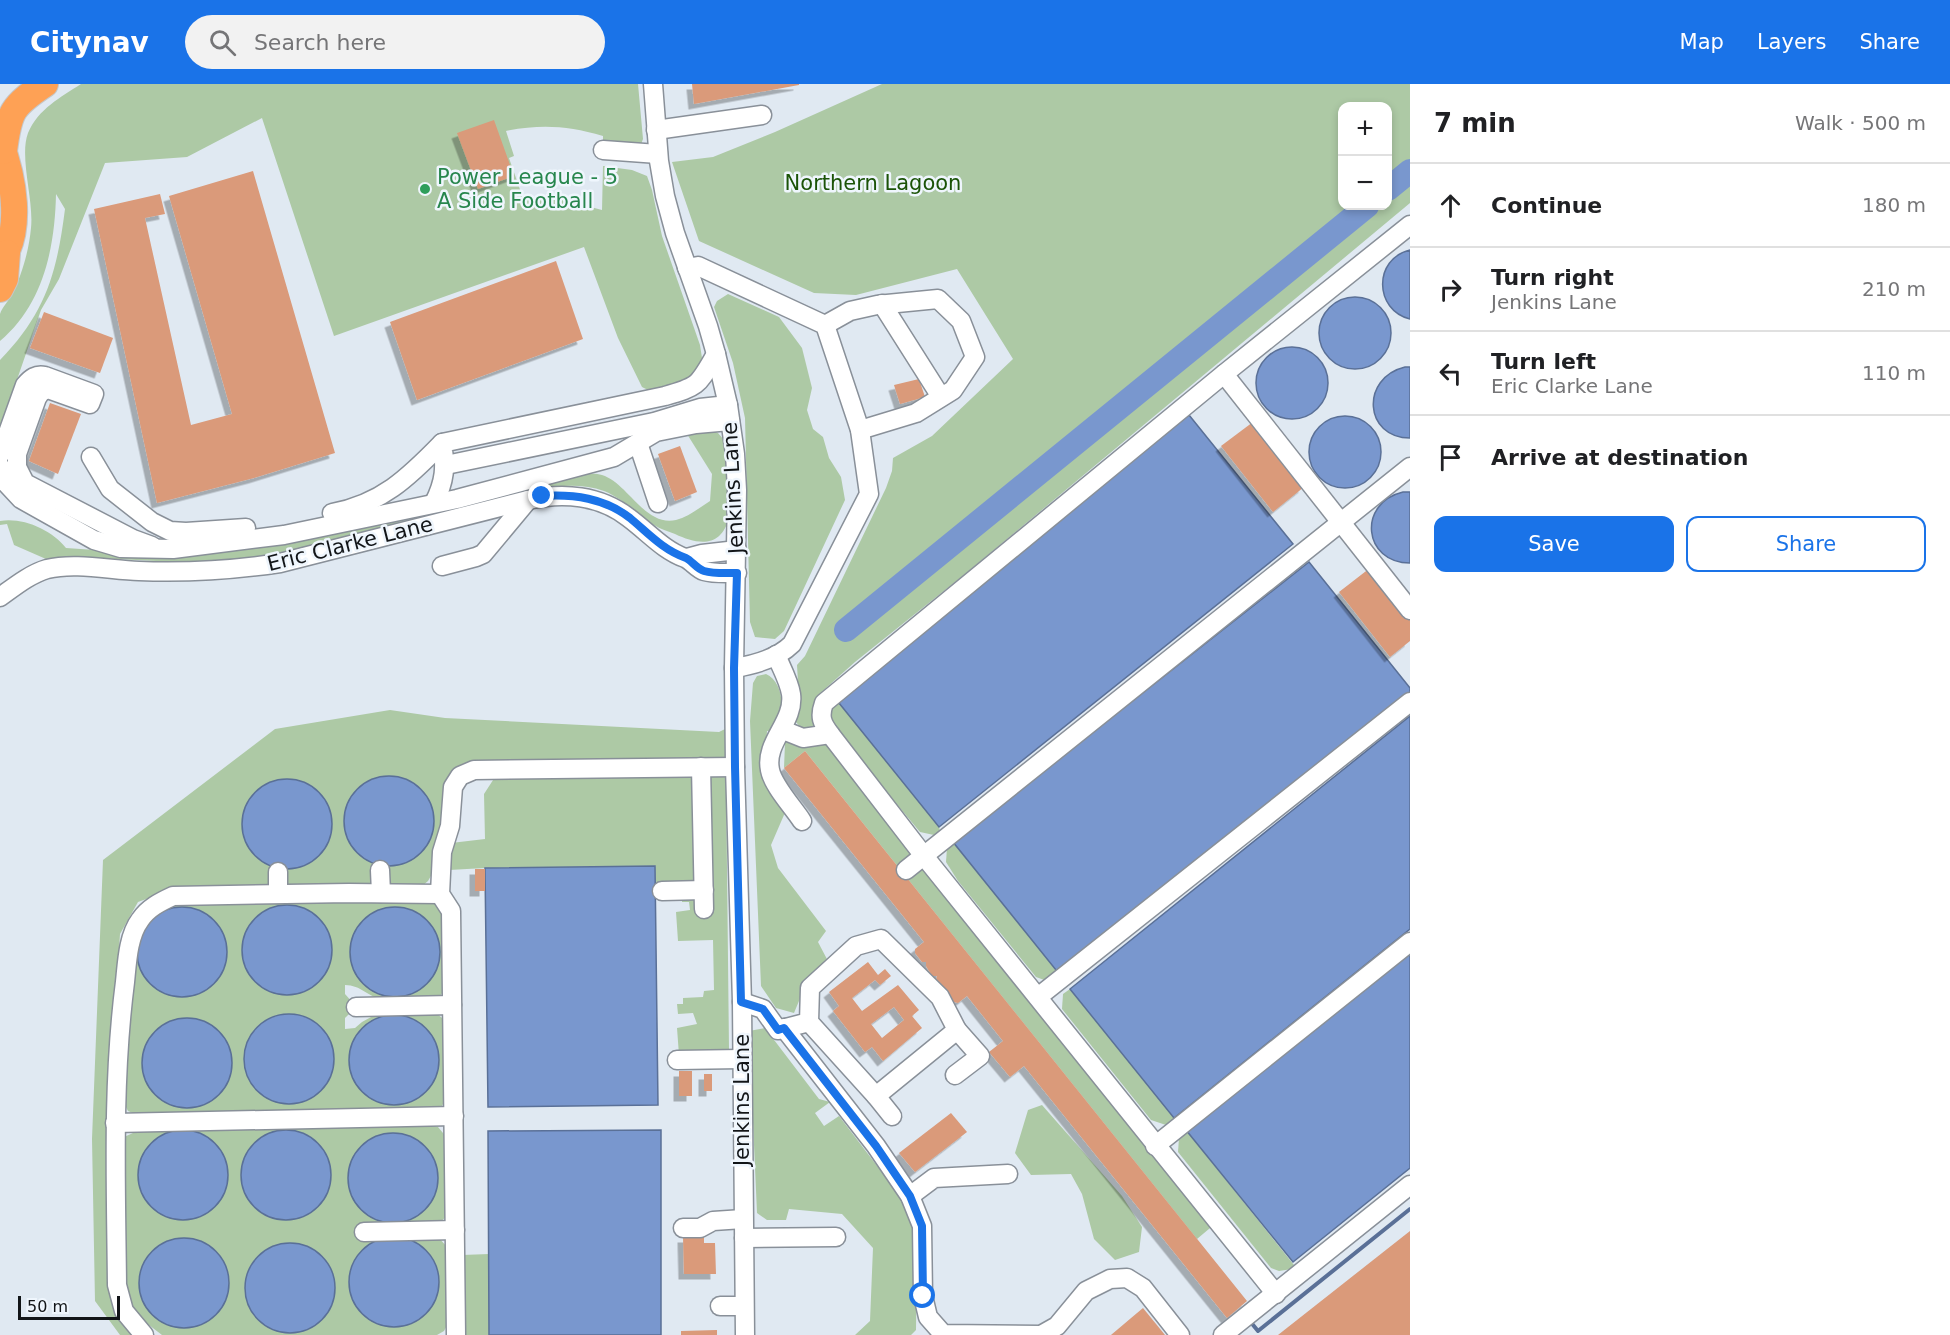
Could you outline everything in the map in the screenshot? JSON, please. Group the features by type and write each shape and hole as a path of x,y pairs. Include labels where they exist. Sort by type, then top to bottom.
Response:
{"highway":[{"path":"0,289 5,279 4,258 11,240 13,201 2,146 14,109 45,84"}],"street":[{"name":"Jenkins Lane","path":"653,84 658,154 665,196 675,233 716,354 729,413 737,490 734,668 745,1335"},
{"path":"656,130 762,115"},
{"path":"603,150 658,154"},
{"path":"1276,1294 924,856 830,734 822,723 820,714 824,703 1224,374 1410,225"},
{"path":"687,268 698,266 825,325 860,429 869,494 800,632 789,648 750,665 734,668"},
{"path":"825,325 850,310 938,298 962,321 975,357 953,390 916,412 860,429"},
{"path":"882,304 941,397"},
{"path":"91,457 110,489 152,522 170,531 258,527 364,505 383,496 418,468 442,443 690,389 699,382 716,354"},
{"path":"1224,374 1410,610"},
{"path":"0,455 30,379 39,375 45,376 94,394 90,404 48,390 41,392 17,454 15,482"},
{"path":"446,465 654,422 700,408 729,413"},
{"path":"0,466 15,482 21,499 94,540 137,550 173,549 284,535 456,499 614,457 656,432 696,424 729,413"},
{"path":"434,503 440,493 446,465 442,443"},
{"path":"638,443 658,503"},
{"path":"906,870 1410,467"},
{"path":"15,482 25,483 156,548"},
{"name":"Eric Clarke Lane","path":"0,597 23,581 48,569 87,567 139,571 196,571 280,563 528,500 556,495 595,500 612,506 668,550 687,558 703,571 737,573"},
{"path":"442,566 483,554 528,500"},
{"path":"87,536 99,535 97,519"},
{"path":"687,558 737,550"},
{"path":"776,655 792,696 789,715 771,754 770,769 775,782 802,821"},
{"path":"1038,998 1410,702"},
{"path":"783,730 803,738 830,734"},
{"path":"701,767 704,909"},
{"path":"456,1335 451,911 440,894 442,852 450,826 453,787 460,776 474,770 735,767"},
{"path":"380,870 381,893"},
{"path":"278,872 278,894"},
{"path":"662,891 704,890"},
{"path":"144,1335 124,1311 117,1285 118,1034 128,957 139,921 154,906 173,896 440,894"},
{"path":"892,1116 809,1022 810,988 856,946 881,939 940,997 957,1030 980,1056 955,1075"},
{"path":"1155,1146 1410,942"},
{"path":"741,1002 763,1009 778,1030 809,1022"},
{"path":"356,1007 452,1005"},
{"path":"784,1028 876,1146 910,1196 922,1226 923,1296 928,1317 943,1334 1041,1335 1057,1326 1086,1291 1110,1279 1127,1278 1143,1288 1180,1335"},
{"path":"876,1096 957,1030"},
{"path":"677,1060 741,1059"},
{"path":"116,1122 454,1116"},
{"path":"910,1196 934,1178 1008,1174"},
{"path":"1223,1335 1410,1185"},
{"path":"683,1228 700,1228 713,1221 743,1219"},
{"path":"364,1232 455,1230"},
{"path":"744,1238 837,1237"},
{"path":"720,1306 744,1306"}],"green space":[{"path":"81,84 638,84 643,139 640,147 603,145 603,136 578,130 531,127 506,131 514,156 509,158 524,201 545,195 602,210 603,166 632,170 647,176 662,236 700,345 702,358 693,377 682,388 652,392 642,387 618,338 584,247 334,336 262,118 187,157 105,163 59,279 41,310 0,429 0,360 16,343 39,308 47,290 58,253 65,209 56,194 53,235 44,274 27,310 15,327 0,341 0,314 19,279 30,236 31,205 25,154 28,133 44,110"},
{"name":"Northern Lagoon","path":"882,84 1410,84 1410,203 965,574 855,662 817,696 815,723 817,733 803,730 795,721 799,700 797,665 805,656 886,488 892,471 893,458 932,436 1013,359 957,269 856,295 814,293 699,241 672,162 713,157"},
{"path":"728,294 779,317 802,348 812,388 807,410 813,429 823,437 829,458 841,477 845,500 784,631 775,639 755,637 750,622 745,418 733,363 714,307 717,301"},
{"path":"709,429 718,433 724,440 729,517 721,534 708,541 700,542 684,538 659,528 618,498 604,491 573,486 540,489 276,559 235,563 77,557 46,559 14,545 7,524 0,525 0,521 9,520 36,526 45,530 66,548 168,555 583,474 602,475 620,486 655,517 676,520 689,515 710,501 712,474 687,434"},
{"path":"766,674 777,684 781,708 771,731 767,731 765,774 787,808 771,845 778,868 826,931 818,942 829,963 806,984 794,1013 776,1008 761,986 750,721 753,683 757,676"},
{"path":"835,698 940,831 934,835 920,832 828,722 827,708"},
{"path":"390,710 445,718 719,732 725,729 726,757 715,761 460,768 443,820 435,869 428,881 421,887 174,889 138,902 120,934 108,1113 107,1285 126,1328 136,1335 120,1335 95,1301 92,1139 103,860 275,729"},
{"path":"790,740 807,745 833,745 1216,1223 1197,1239 805,751 784,768 785,743"},
{"path":"689,775 698,780 700,880 694,886 655,886 654,866 449,870 451,843 485,839 484,794 495,777"},
{"path":"716,775 726,777 729,1050 718,1050 718,1055 679,1055 677,1028 697,1024 693,1013 678,1014 677,1004 683,1004 683,998 703,997 704,991 714,990 713,940 678,941 676,912 690,910 689,902 682,902 682,896 694,896 709,778"},
{"path":"953,842 1060,975 1047,981 1036,977 958,881 946,862 947,848"},
{"path":"430,900 437,903 444,914 445,989 438,999 397,1002 378,998 356,987 345,985 345,994 353,1003 354,1009 345,1018 345,1029 355,1028 382,1011 432,1010 446,1021 447,1096 442,1106 433,1112 137,1115 128,1111 123,1101 129,993 139,930 154,911 177,902"},
{"path":"1070,989 1174,1118 1166,1125 1151,1120 1062,1009 1063,994"},
{"path":"765,1028 819,1099 830,1102 815,1113 824,1126 839,1116 913,1213 917,1251 916,1330 911,1335 855,1335 870,1321 873,1248 842,1214 789,1209 786,1220 767,1220 757,1213 749,1031"},
{"path":"1042,1105 1122,1196 1142,1227 1139,1252 1115,1260 1094,1239 1082,1194 1071,1174 1031,1175 1015,1153 1028,1110"},
{"path":"438,1127 448,1139 448,1215 437,1225 438,1237 448,1248 449,1322 444,1331 437,1335 162,1335 132,1312 124,1285 124,1137 142,1129"},
{"path":"1186,1130 1294,1265 1292,1269 1279,1271 1271,1268 1178,1152 1179,1138"},
{"path":"489,1254 489,1335 463,1335 462,1255"}],"water":[{"path":"1410,250 1410,319 1398,314 1390,306 1384,296 1383,284 1384,273 1389,263 1398,255"},
{"path":"1355,297 1375,303 1385,313 1391,333 1385,353 1375,363 1355,369 1335,363 1325,353 1319,333 1325,313 1335,303"},
{"path":"1292,347 1312,353 1322,363 1328,383 1322,403 1312,413 1292,419 1272,413 1262,403 1256,383 1262,363 1272,353"},
{"path":"1410,367 1410,438 1395,435 1383,428 1376,418 1373,407 1380,383 1390,373"},
{"path":"1189,415 1293,544 939,827 835,698"},
{"path":"1345,416 1365,422 1375,432 1381,452 1375,472 1365,482 1345,488 1325,482 1315,472 1309,452 1315,432 1325,422"},
{"path":"1403,492 1410,492 1410,563 1394,560 1383,553 1375,543 1372,532 1373,519 1378,508 1388,498"},
{"path":"1309,562 1410,688 1410,694 1060,975 953,842"},
{"path":"1410,716 1410,929 1174,1118 1070,989"},
{"path":"380,776 398,776 414,783 427,796 434,812 434,830 427,846 414,859 398,866 380,866 364,859 351,846 344,830 344,812 351,796 364,783"},
{"path":"278,779 296,779 312,786 325,799 332,815 332,833 325,849 312,862 296,869 278,869 262,862 249,849 242,833 242,815 249,799 262,786"},
{"path":"655,866 658,1105 488,1107 485,868"},
{"path":"278,905 296,905 312,912 325,925 332,941 332,959 325,975 312,988 296,995 278,995 262,988 249,975 242,959 242,941 249,925 262,912"},
{"path":"182,907 199,910 214,920 224,935 227,952 224,969 214,984 199,994 182,997 165,994 150,984 140,969 137,952 140,935 150,920 165,910"},
{"path":"386,907 404,907 420,914 433,927 440,943 440,961 433,977 420,990 404,997 386,997 370,990 357,977 350,961 350,943 357,927 370,914"},
{"path":"1410,951 1410,1168 1293,1262 1186,1130"},
{"path":"280,1014 298,1014 314,1021 327,1034 334,1050 334,1068 327,1084 314,1097 298,1104 280,1104 264,1097 251,1084 244,1068 244,1050 251,1034 264,1021"},
{"path":"385,1015 403,1015 419,1022 432,1035 439,1051 439,1069 432,1085 419,1098 403,1105 385,1105 369,1098 356,1085 349,1069 349,1051 356,1035 369,1022"},
{"path":"178,1018 196,1018 212,1025 225,1038 232,1054 232,1072 225,1088 212,1101 196,1108 178,1108 162,1101 149,1088 142,1072 142,1054 149,1038 162,1025"},
{"path":"174,1130 192,1130 208,1137 221,1150 228,1166 228,1184 221,1200 208,1213 192,1220 174,1220 158,1213 145,1200 138,1184 138,1166 145,1150 158,1137"},
{"path":"277,1130 295,1130 311,1137 324,1150 331,1166 331,1184 324,1200 311,1213 295,1220 277,1220 261,1213 248,1200 241,1184 241,1166 248,1150 261,1137"},
{"path":"661,1130 661,1335 489,1335 488,1131"},
{"path":"384,1133 402,1133 418,1140 431,1153 438,1169 438,1187 431,1203 418,1216 402,1223 384,1223 368,1216 355,1203 348,1187 348,1169 355,1153 368,1140"},
{"path":"394,1237 411,1240 426,1250 436,1265 439,1282 436,1299 426,1314 411,1324 394,1327 377,1324 362,1314 352,1299 349,1282 352,1265 362,1250 377,1240"},
{"path":"175,1238 193,1238 209,1245 222,1258 229,1274 229,1292 222,1308 209,1321 193,1328 175,1328 159,1321 146,1308 139,1292 139,1274 146,1258 159,1245"},
{"path":"281,1243 299,1243 315,1250 328,1263 335,1279 335,1297 328,1313 315,1326 299,1333 281,1333 265,1326 252,1313 245,1297 245,1279 252,1263 265,1250"}],"building":[{"path":"692,84 799,84 799,85 694,104"},
{"path":"494,120 514,176 478,189 457,133"},
{"path":"253,171 335,453 254,478 157,503 94,209 160,194 165,214 145,218 191,425 232,414 169,196"},
{"path":"556,261 583,339 417,400 390,322"},
{"path":"44,312 113,338 100,373 30,348"},
{"path":"919,379 925,397 900,404 894,385"},
{"path":"50,403 81,414 58,474 29,461"},
{"path":"1253,422 1304,487 1273,512 1221,446"},
{"path":"680,446 697,492 675,501 658,454"},
{"path":"1370,568 1410,619 1410,641 1390,657 1339,592"},
{"path":"805,751 1247,1301 1227,1318 1024,1066 1010,1077 989,1052 1003,1041 967,996 958,1003 954,1002 947,993 947,989 943,989 936,980 937,976 932,976 926,962 922,962 915,953 915,949 924,942 784,768"},
{"path":"475,869 485,869 485,891 475,891"},
{"path":"868,962 878,975 885,969 891,976 880,985 875,980 852,998 862,1011 898,985 919,1010 912,1016 922,1028 883,1061 872,1047 865,1052 833,1011 839,1006 829,992","holes":["894,1007 904,1020 882,1038 871,1024"]},
{"path":"679,1071 692,1071 692,1096 679,1096"},
{"path":"704,1074 712,1074 712,1091 704,1091"},
{"path":"951,1113 967,1132 915,1172 899,1153"},
{"path":"1410,1231 1410,1335 1278,1335"},
{"path":"683,1237 704,1237 704,1243 715,1243 716,1274 684,1274"},
{"path":"1143,1308 1165,1335 1111,1335"},
{"path":"717,1330 717,1335 681,1335 681,1331"}],"waterway":[{"path":"1392,186 1410,171"},
{"path":"846,630 1362,210"},
{"path":"1249,1320 1258,1331 1410,1209"}],"place":[{"name":"Power League - 5 A Side Football","path":"425,189"}],"route":[{"path":"542,496 577,496 612,506 668,550 687,558 703,571 737,573 734,668 741,1002 763,1009 778,1030 784,1028 876,1146 910,1196 922,1226 923,1296"}]}
